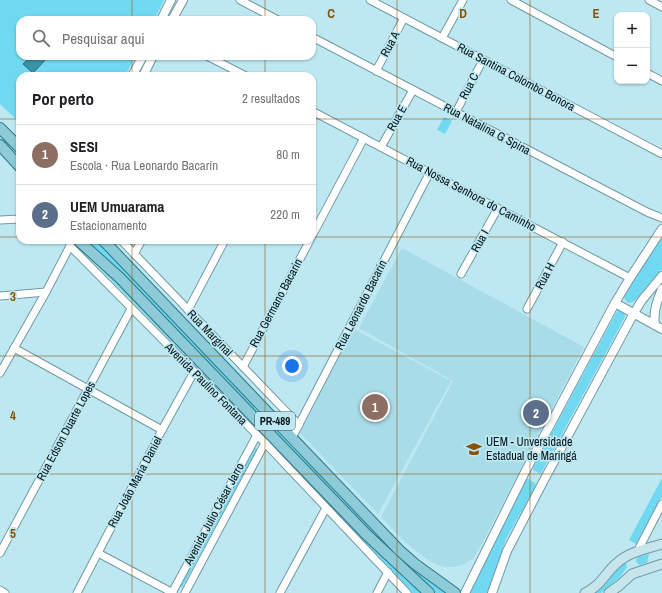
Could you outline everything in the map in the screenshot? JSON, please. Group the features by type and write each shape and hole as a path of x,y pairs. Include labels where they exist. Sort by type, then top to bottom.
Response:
{"main road":[{"path":"0,128 16,144"},
{"path":"1,148 16,163"},
{"name":"PR-489","path":"82,244 120,278 366,534 429,593"},
{"name":"PR-489","path":"107,244 399,550 415,564 456,593"},
{"path":"585,593 599,584 618,562 624,558 662,544"},
{"path":"610,593 618,589 632,574 662,564"}],"street":[{"path":"163,16 171,0"},
{"path":"174,16 182,0"},
{"path":"240,0 270,16"},
{"name":"Rua Santina Colombo Bonora","path":"370,0 662,154"},
{"path":"442,38 463,0"},
{"path":"511,0 520,2 614,55"},
{"path":"648,0 662,7"},
{"name":"Rua A","path":"376,71 404,18"},
{"name":"Rua Natalina G Spina","path":"316,39 647,212 662,218"},
{"path":"134,72 141,60"},
{"path":"144,72 151,60"},
{"path":"215,60 238,72"},
{"name":"Rua C","path":"456,112 483,60"},
{"path":"229,72 231,68"},
{"path":"650,75 662,81"},
{"name":"Rua E","path":"381,147 413,90"},
{"name":"Rua Nossa Senhora do Caminho","path":"316,113 630,278"},
{"path":"316,228 364,138"},
{"name":"Rua Leonardo Bacarin","path":"292,438 430,172"},
{"name":"Rua I","path":"461,274 498,208"},
{"path":"0,220 16,219"},
{"path":"465,593 525,472 615,303 662,229"},
{"name":"Rua H","path":"527,309 563,242"},
{"path":"1,371 46,292 70,244"},
{"name":"Avenida Paulino Fontana","path":"71,244 131,309 257,435 407,593"},
{"name":"Rua Marginal","path":"125,244 299,425"},
{"path":"134,254 140,244"},
{"path":"188,310 223,244"},
{"name":"Rua Germano Bacarin","path":"242,367 308,244"},
{"path":"492,593 507,552 543,482 642,300 662,276"},
{"path":"659,327 654,313 662,289"},
{"path":"0,296 46,292"},
{"path":"615,303 659,327"},
{"name":"Rua Edson Duarte Lopes","path":"0,553 131,309"},
{"path":"14,348 162,430"},
{"name":"Rua João Maria Daniel","path":"77,593 194,372"},
{"name":"Avenida Julio César Jarro","path":"172,593 257,435"},
{"name":"Avenida Julio César Jarro","path":"184,593 265,444"},
{"path":"637,552 662,504"},
{"path":"280,593 326,508"},
{"path":"98,553 172,593"},
{"path":"377,593 388,572"},
{"path":"0,590 5,593"}],"shaded area":[{"path":"0,0 164,0 156,16 16,16 16,60 133,60 127,72 16,72 16,119 0,104"},
{"path":"27,60 45,60 34,72 32,72 23,64"},
{"path":"444,117 452,121 445,134 437,130"},
{"path":"662,236 662,269 635,301 629,303 627,302 624,298 625,296 637,274"},
{"path":"89,244 101,244 398,551 449,593 435,593 406,568 126,277"},
{"path":"81,245 188,350 405,579 422,593 411,593 239,410 79,247"},
{"name":"UEM - Unversidade Estadual de Maringá","path":"402,248 584,347 478,551 473,559 462,565 454,567 445,567 435,564 425,558 403,540 381,517 453,381 359,328"},
{"path":"617,311 624,313 625,317 541,473 533,470 533,468"},
{"path":"354,329 451,381 378,514 300,433"},
{"path":"253,446 257,449 182,588 179,586"},
{"path":"662,478 662,496 636,544 629,540"},
{"path":"526,479 535,483 536,486 506,539 487,593 470,593 495,539"},
{"path":"649,554 647,563 640,565 637,563 636,560 638,557"},
{"path":"625,562 627,567 619,578 601,593 594,593 617,567"}],"place":[{"name":"SESI","path":"375,407"},
{"name":"UEM Umuarama","path":"536,413"},
{"name":"UEM - Unversidade Estadual de Maringá","path":"474,449"}]}
